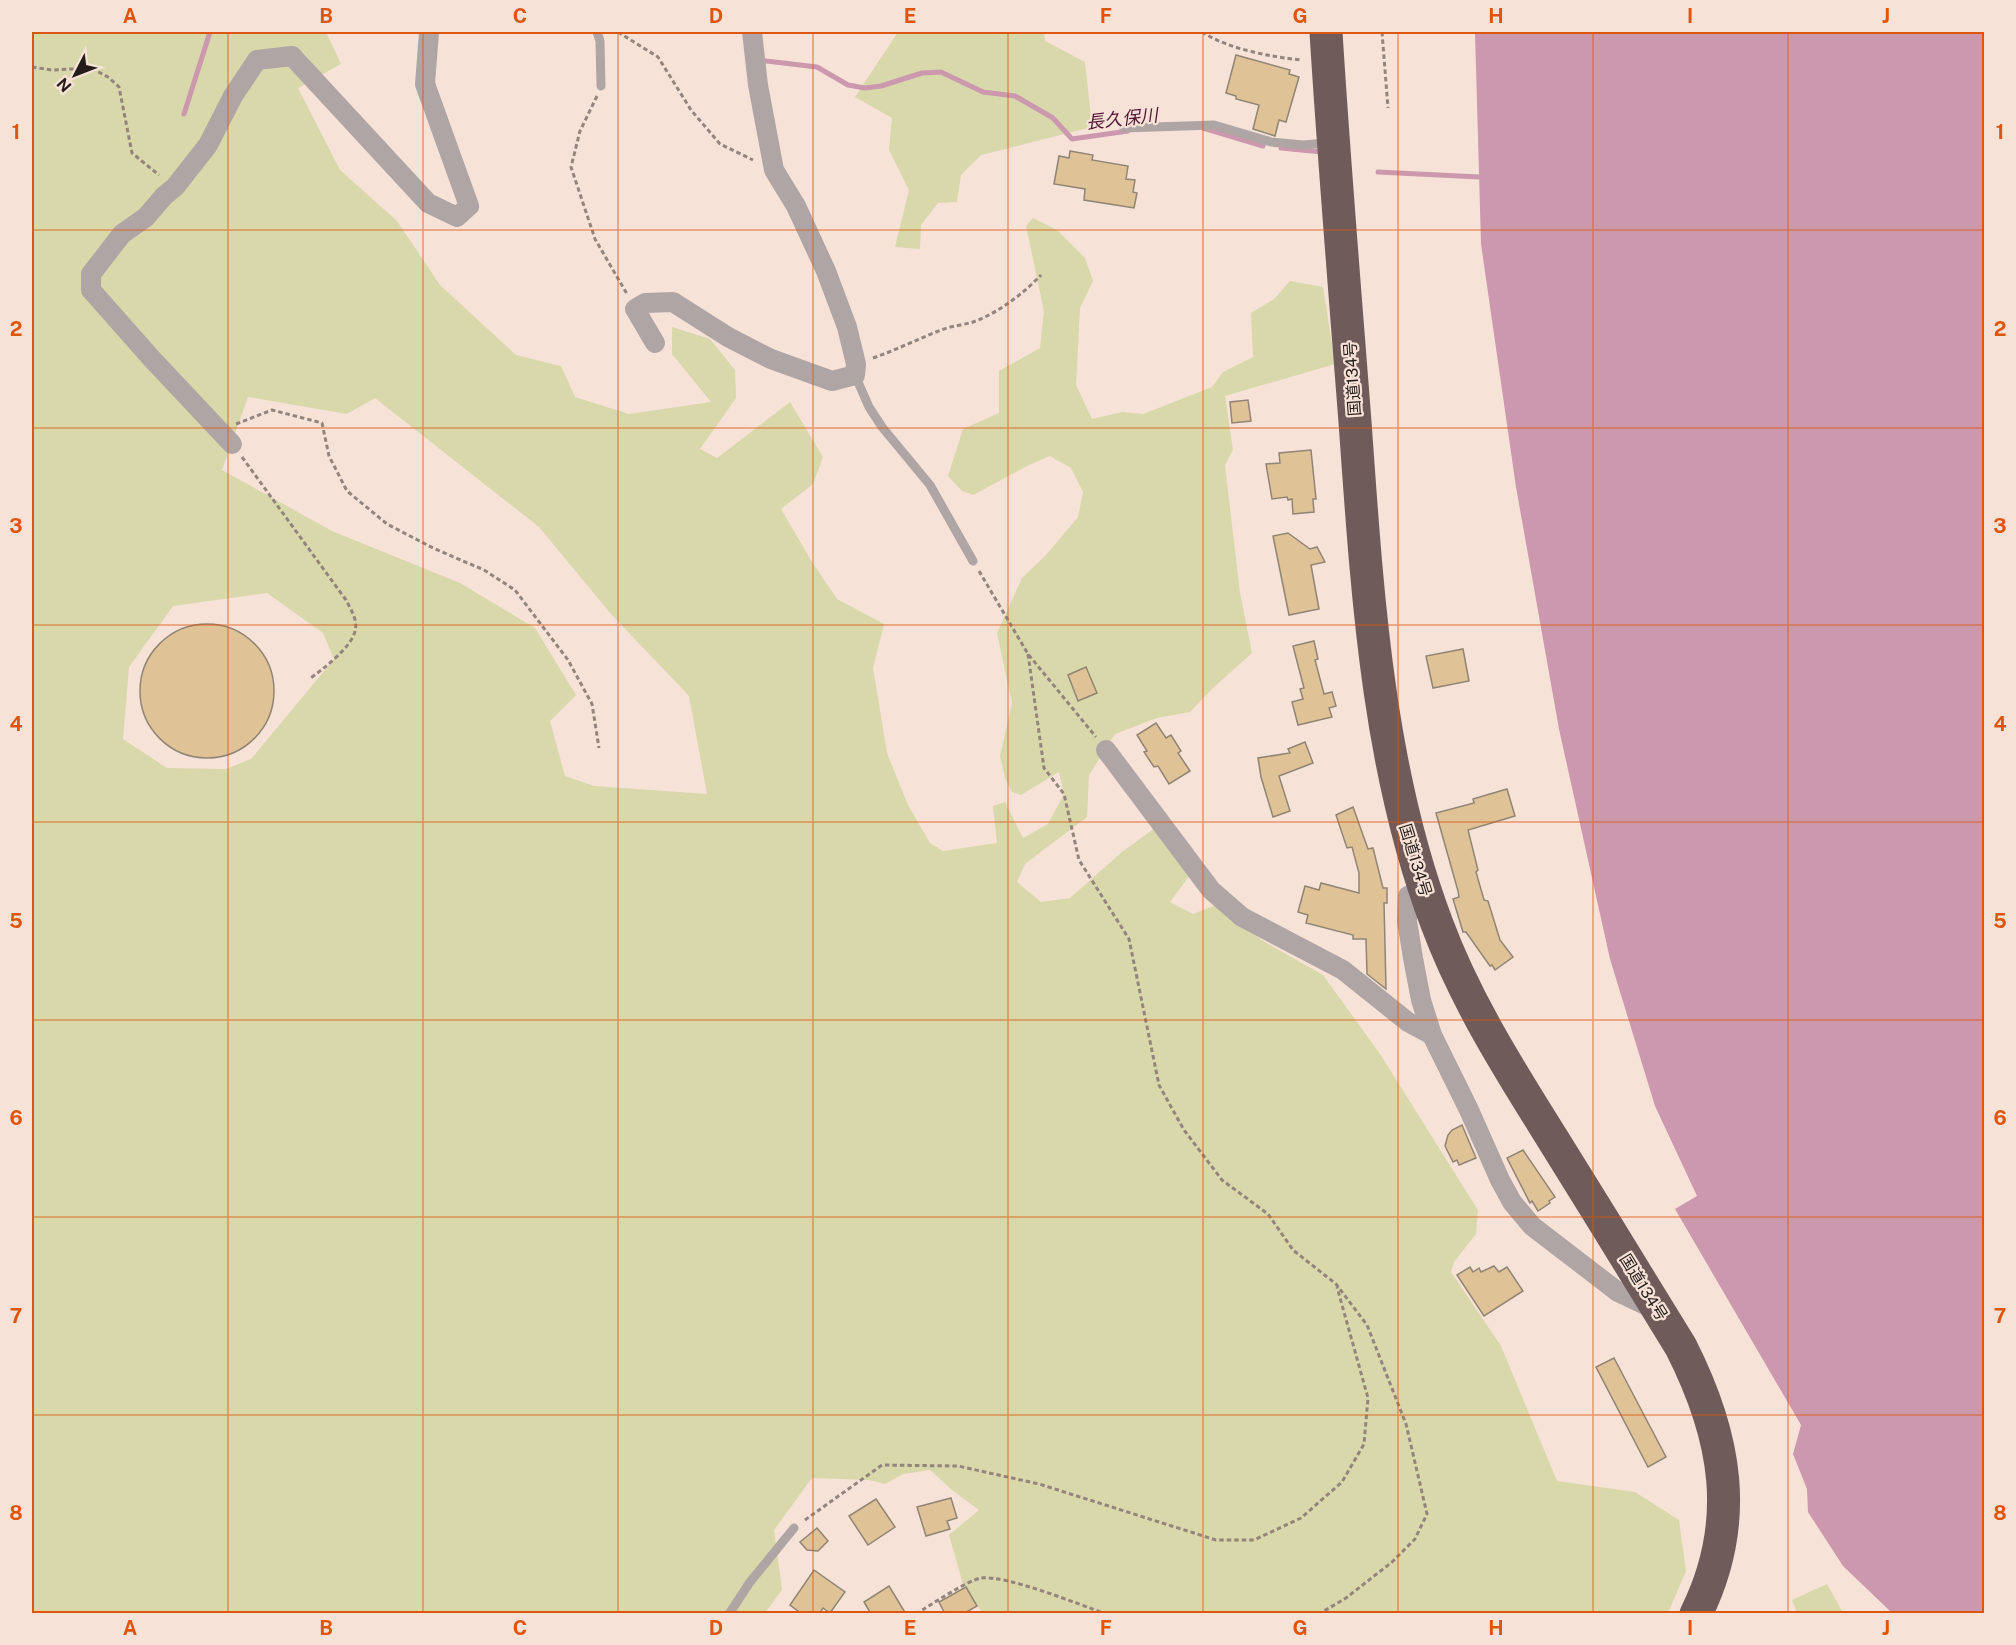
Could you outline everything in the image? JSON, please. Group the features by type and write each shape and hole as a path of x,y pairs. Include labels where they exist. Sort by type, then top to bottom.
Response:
{"highway":[{"name":"国道134号","path":"1327,47 1332,142 1371,613 1396,782 1408,835 1424,888 1459,976 1488,1032 1660,1312 1698,1380 1721,1456 1724,1493 1723,1522 1712,1574 1696,1614"}],"street":[{"path":"227,437 90,290 91,274 122,234 146,217 164,196 175,188 207,145 233,96 257,60 292,56 428,203 457,217 469,206 425,84 429,32"},
{"path":"655,343 635,309 645,303 674,302 728,337 771,359 832,381 855,369 847,327 826,271 796,206 774,170 758,85 752,32"},
{"path":"1106,750 1211,890 1227,904 1242,917 1343,970 1408,1022 1432,1035"},
{"path":"1424,888 1408,896 1407,921 1421,1000 1432,1035 1512,1202 1532,1226 1618,1292 1660,1312"}],"lane":[{"path":"597,32 600,40 601,86"},
{"path":"1124,128 1214,125 1271,141 1303,145 1332,142"},
{"path":"855,369 869,407 882,427 930,485 973,561"},
{"path":"729,1614 750,1582 794,1528"}],"path":[{"path":"618,32 658,57 691,110 720,144 774,170"},
{"path":"1202,32 1212,38 1278,58 1327,47"},
{"path":"1382,32 1388,108"},
{"path":"32,67 52,70 91,68 108,76 119,87 132,153 175,188"},
{"path":"601,86 580,131 572,167 595,239 635,309"},
{"path":"855,369 943,330 975,321 1010,302 1041,275"},
{"path":"309,679 326,667 352,639 356,631 355,618 346,600 227,437 272,410 322,423 329,456 347,491 387,525 484,570 515,590 568,660 592,704 599,748"},
{"path":"973,561 1028,654 1106,750"},
{"path":"1028,654 1044,768 1065,794 1079,860 1130,939 1159,1085 1184,1130 1222,1180 1268,1214 1293,1250 1336,1284 1367,1325 1406,1424 1427,1514 1415,1539 1392,1562 1346,1599 1319,1614"},
{"path":"794,1528 882,1465 958,1466 1039,1484 1216,1540 1254,1540 1301,1518 1342,1482 1364,1444 1368,1398 1336,1284"},
{"path":"916,1614 941,1598 981,1578 1012,1582 1106,1614"}],"green space":[{"path":"32,32 326,32 341,64 298,88 340,170 397,221 440,285 516,355 561,366 575,397 629,414 711,402 672,354 672,327 710,339 735,370 736,398 700,449 717,458 790,402 823,457 813,484 781,509 837,599 884,624 873,668 887,753 908,805 930,843 943,851 997,843 993,806 1005,802 1023,838 1048,824 1064,794 1059,772 1021,795 1012,792 1005,778 1000,756 1012,703 997,633 1022,578 1046,555 1078,517 1083,492 1071,468 1050,456 973,495 962,491 948,476 963,429 999,413 999,371 1040,348 1044,311 1026,226 1033,218 1057,230 1085,258 1093,281 1080,308 1076,385 1092,419 1122,412 1143,414 1212,387 1223,372 1253,357 1251,313 1274,299 1290,281 1323,287 1335,364 1225,396 1233,450 1225,465 1240,593 1252,653 1190,712 1157,718 1115,734 1089,775 1087,817 1025,864 1017,882 1041,902 1070,898 1122,852 1155,828 1190,875 1170,902 1193,914 1216,905 1263,941 1323,975 1380,1054 1478,1210 1476,1234 1454,1262 1451,1272 1501,1346 1557,1481 1635,1492 1679,1520 1686,1571 1668,1613 983,1613 965,1591 949,1535 979,1510 930,1470 903,1474 885,1484 869,1480 812,1478 774,1530 782,1590 765,1613 32,1614","holes":["248,397 347,414 375,398 539,527 611,614 689,696 707,794 594,786 565,776 550,721 576,695 535,628 460,583 332,531 222,470","267,593 323,633 334,659 251,759 226,769 167,768 123,739 129,667 173,606"]},
{"path":"898,32 1044,32 1045,41 1085,62 1092,127 981,155 961,175 957,202 938,203 921,225 920,249 895,247 909,190 889,150 892,118 855,97"},
{"path":"1827,1584 1845,1613 1797,1613 1792,1600"}],"shaded area":[{"path":"1475,32 1984,32 1984,1613 1892,1613 1843,1566 1808,1512 1807,1489 1793,1454 1801,1425 1675,1209 1697,1196 1655,1106 1610,959 1559,729 1516,487 1481,244"}],"building":[{"path":"1236,55 1290,70 1289,74 1299,77 1286,122 1279,120 1275,136 1253,129 1259,105 1236,99 1236,96 1226,93"},
{"path":"1070,151 1093,155 1092,160 1128,166 1126,179 1135,180 1133,192 1137,193 1134,208 1084,200 1085,189 1054,184 1059,156 1069,158"},
{"path":"1248,400 1251,421 1232,423 1230,402"},
{"path":"1311,450 1316,499 1313,499 1314,512 1293,514 1292,499 1288,500 1287,497 1272,499 1266,464 1280,463 1279,453"},
{"path":"1288,533 1310,549 1317,547 1325,562 1311,565 1319,609 1289,615 1273,536"},
{"path":"207,624 233,629 254,644 269,665 274,691 269,717 254,738 233,753 207,758 181,753 160,738 145,717 140,691 145,665 160,644 181,629"},
{"path":"1314,641 1318,659 1315,660 1324,694 1332,692 1336,706 1329,708 1332,717 1298,725 1292,702 1303,699 1300,689 1304,688 1293,646"},
{"path":"1463,649 1469,681 1433,688 1426,656"},
{"path":"1086,667 1097,693 1078,701 1068,675"},
{"path":"1156,723 1166,738 1171,735 1181,751 1178,753 1190,771 1169,784 1158,766 1154,767 1144,752 1147,751 1137,735"},
{"path":"1305,742 1313,763 1279,776 1290,811 1273,817 1258,758 1290,753 1288,749"},
{"path":"1507,789 1515,816 1468,830 1484,900 1488,901 1500,940 1513,957 1495,970 1466,932 1463,932 1453,899 1459,897 1458,891 1436,813 1474,803 1473,799"},
{"path":"1353,807 1368,849 1373,848 1383,888 1387,888 1387,903 1384,903 1386,989 1367,974 1366,939 1353,939 1353,935 1306,923 1308,915 1298,912 1305,886 1319,890 1321,883 1359,893 1359,873 1352,847 1347,848 1336,815"},
{"path":"1462,1125 1476,1158 1459,1165 1457,1160 1453,1162 1445,1146 1452,1130"},
{"path":"1523,1150 1555,1197 1538,1211 1532,1201 1530,1203 1507,1158"},
{"path":"1494,1266 1499,1272 1507,1267 1523,1291 1484,1316 1457,1275 1470,1267 1473,1272 1479,1268 1481,1272"},
{"path":"1614,1358 1666,1457 1648,1467 1596,1367"},
{"path":"951,1498 957,1518 947,1521 950,1529 926,1536 917,1507"},
{"path":"876,1499 895,1527 868,1545 849,1516"},
{"path":"817,1528 828,1541 818,1551 807,1550 800,1542"},
{"path":"814,1570 845,1592 830,1613 823,1608 819,1614 802,1614 790,1605"},
{"path":"889,1586 906,1614 871,1614 864,1602"},
{"path":"966,1587 977,1606 963,1614 945,1614 939,1602"}],"waterway":[{"path":"184,114 210,32"},
{"name":"長久保川","path":"758,60 817,67 848,85 865,88 881,86 922,73 941,72 983,92 1015,96 1053,118 1072,139 1128,131"},
{"name":"長久保川","path":"1203,128 1263,146"},
{"name":"長久保川","path":"1281,148 1322,152"},
{"name":"長久保川","path":"1378,172 1479,177"}]}
